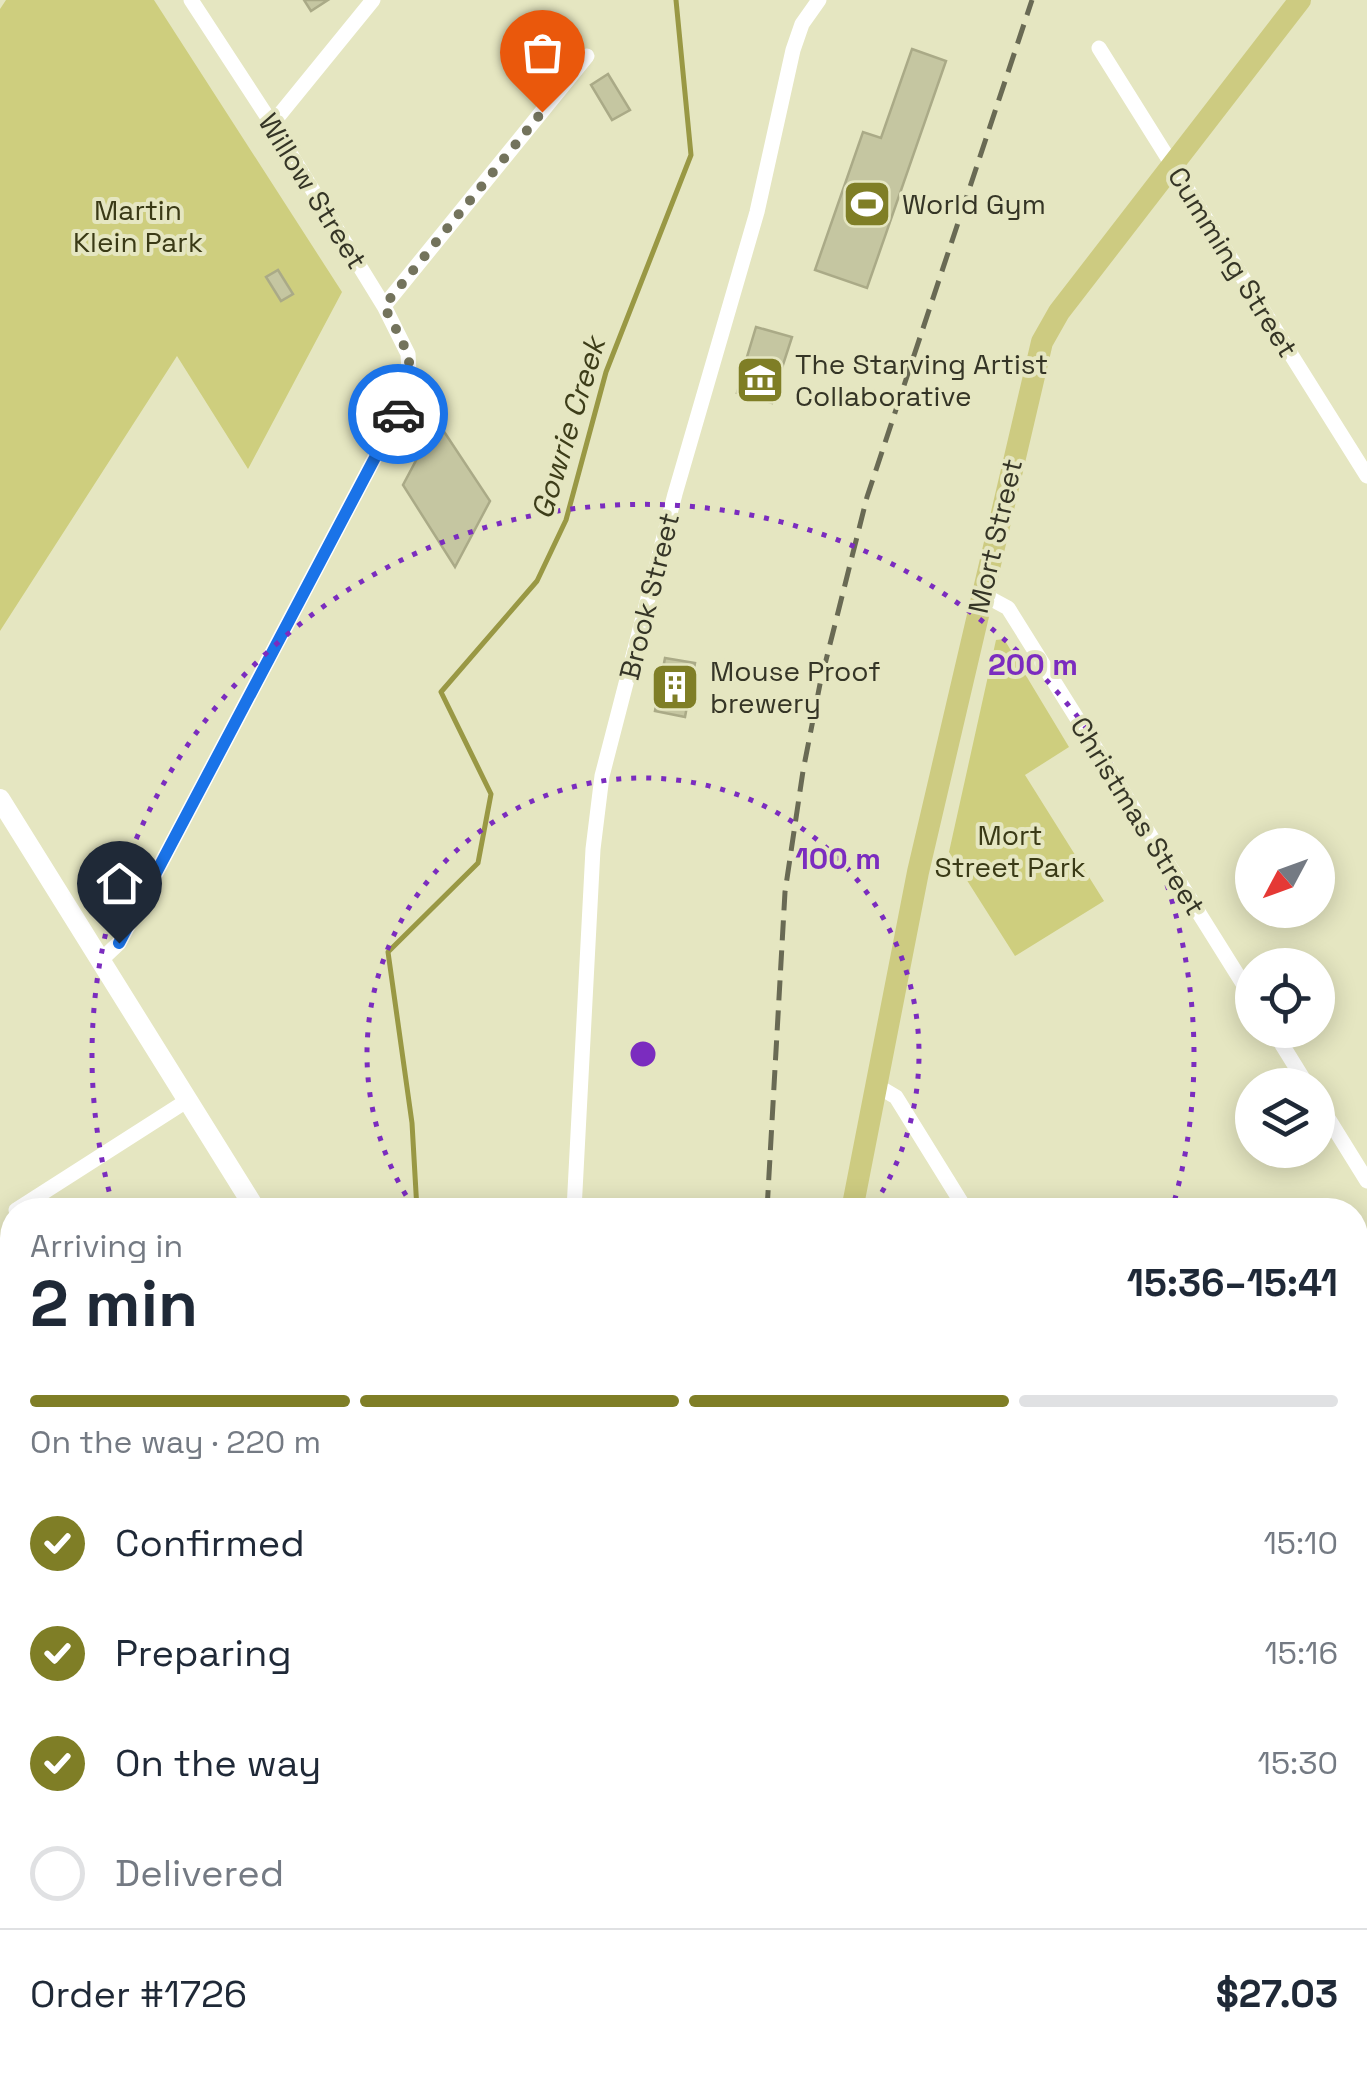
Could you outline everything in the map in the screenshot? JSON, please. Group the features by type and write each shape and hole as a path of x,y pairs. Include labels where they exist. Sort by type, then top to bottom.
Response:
{"main road":[{"name":"Mort Street","path":"854,1198 918,872 1042,342 1059,312 1300,0"},
{"path":"3,812 249,1198"}],"street":[{"name":"Willow Street","path":"100,961 119,943 410,391 408,354 384,306 191,0"},
{"path":"272,124 373,0"},
{"name":"Brook Street","path":"575,1198 593,849 602,776 675,494 757,212 793,50 802,24 818,0"},
{"name":"Cumming Street","path":"1099,48 1367,476"},
{"path":"384,306 587,56"},
{"name":"Christmas Street","path":"982,594 1008,608 1235,971"},
{"path":"874,1084 896,1097 959,1198"},
{"path":"34,1198 188,1100"},
{"path":"1335,1129 1367,1180"}],"green space":[{"name":"Martin Klein Park","path":"6,0 154,0 342,292 248,469 177,356 0,631 0,9"},
{"name":"Mort Street Park","path":"1004,639 1069,747 1025,775 1104,901 1015,956 949,852 996,640"}],"building":[{"path":"304,0 328,0 311,11"},
{"name":"World Gym","path":"912,49 946,61 867,288 815,270 863,132 881,138"},
{"path":"608,74 630,110 612,120 591,85"},
{"path":"278,270 293,294 281,301 266,277"},
{"path":"756,327 792,337 782,368 747,357"},
{"name":"The Starving Artist Collaborative","path":"747,357 782,368 772,403 737,393"},
{"path":"437,421 490,501 455,567 403,485"},
{"name":"Mouse Proof brewery","path":"665,658 695,663 685,717 655,711"}],"waterway":[{"name":"Gowrie Creek","path":"416,1198 412,1123 388,952 478,863 491,794 441,692 537,581 566,520 606,372 691,155 676,0"}],"railway":[{"path":"768,1198 785,892 820,684 867,497 1032,0"}],"way so far":[{"path":"398,414 410,391 408,354 384,306 542,112"}],"place":[{"name":"World Gym","path":"867,204"},
{"name":"The Starving Artist Collaborative","path":"760,380"},
{"name":"Mouse Proof brewery","path":"675,687"}],"route":[{"path":"119,943 398,414"}]}
